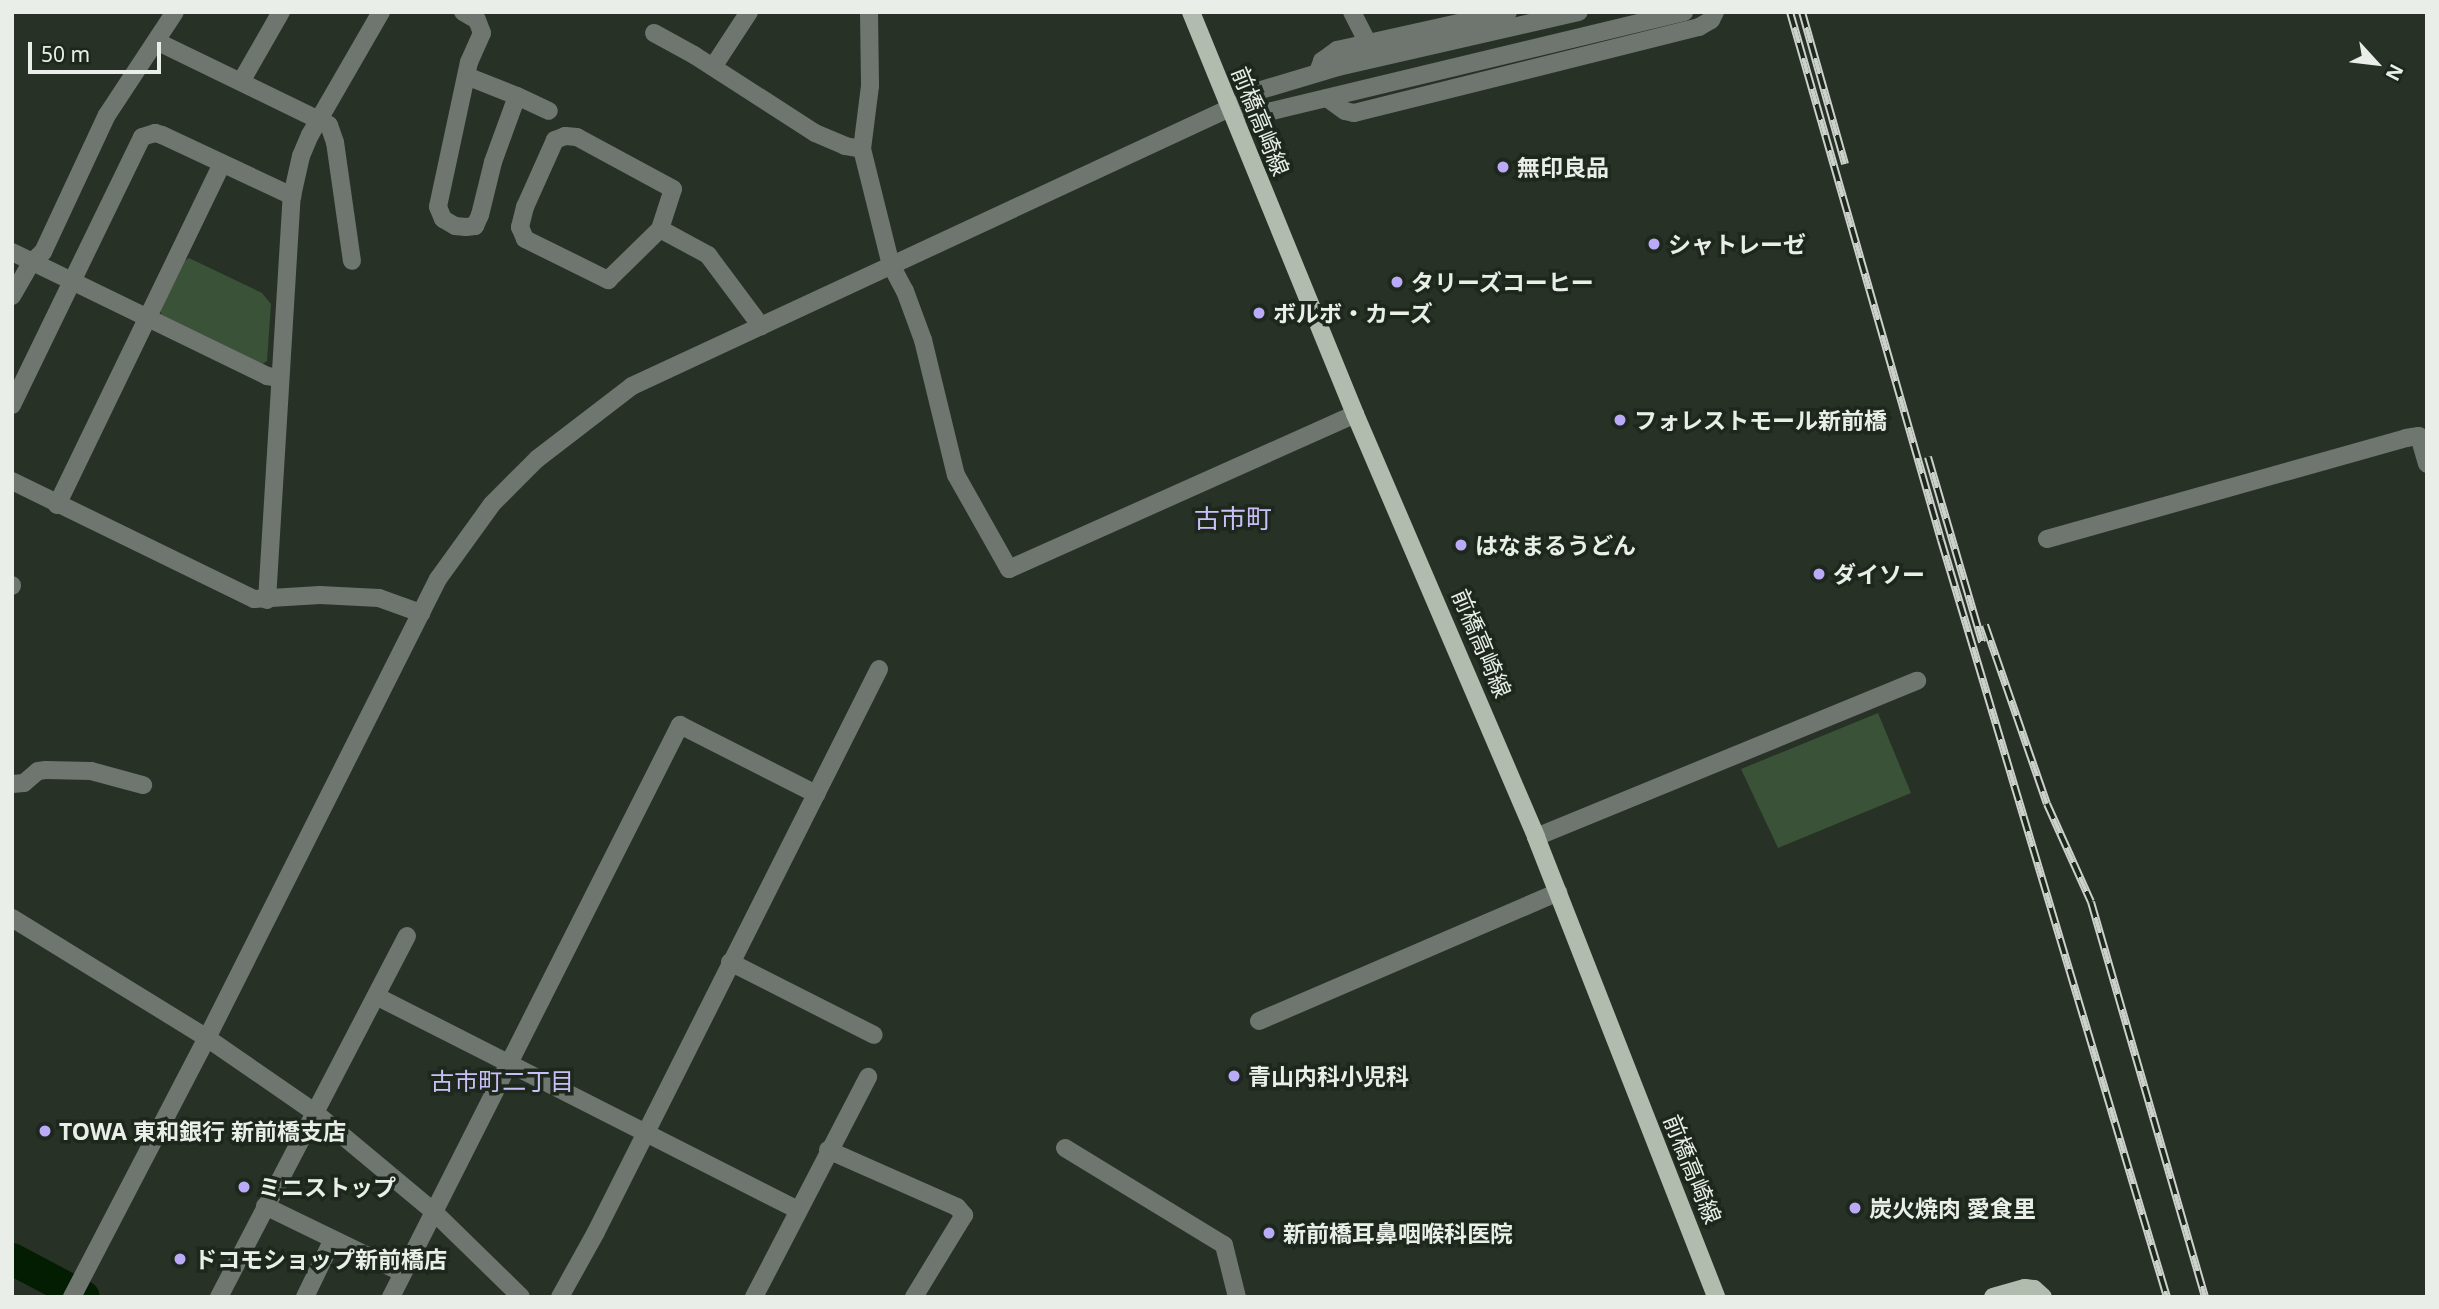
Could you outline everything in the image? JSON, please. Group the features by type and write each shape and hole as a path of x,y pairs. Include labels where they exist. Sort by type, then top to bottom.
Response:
{"main road":[{"name":"前橋高崎線","path":"1191,12 1355,414 1536,836 1716,1297"},
{"path":"1993,1297 2025,1288 2034,1289 2043,1297"}],"street":[{"path":"12,296 31,263 43,252 107,115 175,12"},
{"path":"242,80 281,12"},
{"path":"267,600 292,196 301,156 319,118 381,12"},
{"path":"463,12 477,20 482,33 469,62 469,77 438,207 443,219 455,226 475,226 481,215 493,162 517,96"},
{"path":"713,67 749,12"},
{"path":"869,12 870,86 862,149 891,265 905,291 923,340 956,475 1009,569 1355,414"},
{"path":"1352,12 1366,34 1367,43"},
{"path":"1318,72 1322,61 1330,53 1482,15 1508,12"},
{"path":"72,1297 438,579 485,514 514,481 545,452 632,386 1228,108 1261,90 1338,67 1579,12"},
{"path":"1228,108 1253,114 1350,94 1684,12"},
{"path":"1327,98 1345,111 1354,113 1699,27 1711,20 1715,12"},
{"path":"654,33 815,132 845,146 862,149"},
{"path":"156,41 242,80 329,125 335,142 352,261"},
{"path":"469,77 549,111"},
{"path":"12,405 142,137 155,133 162,135 292,196"},
{"path":"565,136 577,137 673,189 660,229 608,280 525,239 520,228 525,206 555,141 565,136"},
{"path":"57,505 222,164"},
{"path":"660,229 708,255 761,326"},
{"path":"12,252 267,376 279,377"},
{"path":"2047,538 2406,438 2419,436 2427,464"},
{"path":"12,481 246,596 267,600 320,595 379,598 421,613"},
{"path":"559,1297 596,1232 644,1132 879,670"},
{"path":"1536,836 1917,681"},
{"path":"391,1297 680,725 816,794"},
{"path":"12,783 24,783 38,771 46,770 91,771 143,785"},
{"path":"1259,1021 1558,892"},
{"path":"12,918 206,1038 313,1111 433,1212 521,1297"},
{"path":"219,1297 313,1111 407,936"},
{"path":"730,962 874,1035"},
{"path":"376,996 797,1210"},
{"path":"754,1297 868,1077"},
{"path":"1065,1148 1224,1245 1237,1297"},
{"path":"828,1150 957,1207 964,1215 914,1297"},
{"path":"265,1206 403,1273"},
{"path":"305,1297 333,1239"}],"green space":[{"path":"189,258 262,293 271,304 267,361 261,365 162,318 160,307 184,261"},
{"path":"1878,713 1911,793 1778,848 1741,769"}],"waterway":[{"path":"12,1259 84,1297"}],"railway":[{"path":"1790,12 1941,540 2167,1297"},
{"path":"1802,12 1845,164"},
{"path":"1928,457 1982,642"},
{"path":"1985,625 2047,804 2091,902 2205,1297"}],"place":[{"name":"無印良品","path":"1503,167"},
{"name":"シャトレーゼ","path":"1654,244"},
{"name":"タリーズコーヒー","path":"1397,282"},
{"name":"ボルボ・カーズ","path":"1259,313"},
{"name":"フォレストモール新前橋","path":"1620,420"},
{"name":"はなまるうどん","path":"1461,545"},
{"name":"ダイソー","path":"1819,574"},
{"name":"青山内科小児科","path":"1234,1076"},
{"name":"TOWA 東和銀行 新前橋支店","path":"45,1131"},
{"name":"ミニストップ","path":"244,1187"},
{"name":"炭火焼肉 愛食里","path":"1855,1208"},
{"name":"新前橋耳鼻咽喉科医院","path":"1269,1233"},
{"name":"ドコモショップ新前橋店","path":"180,1259"}],"district":[{"name":"古市町","path":"1233,519"},
{"name":"古市町二丁目","path":"502,1081"}]}
